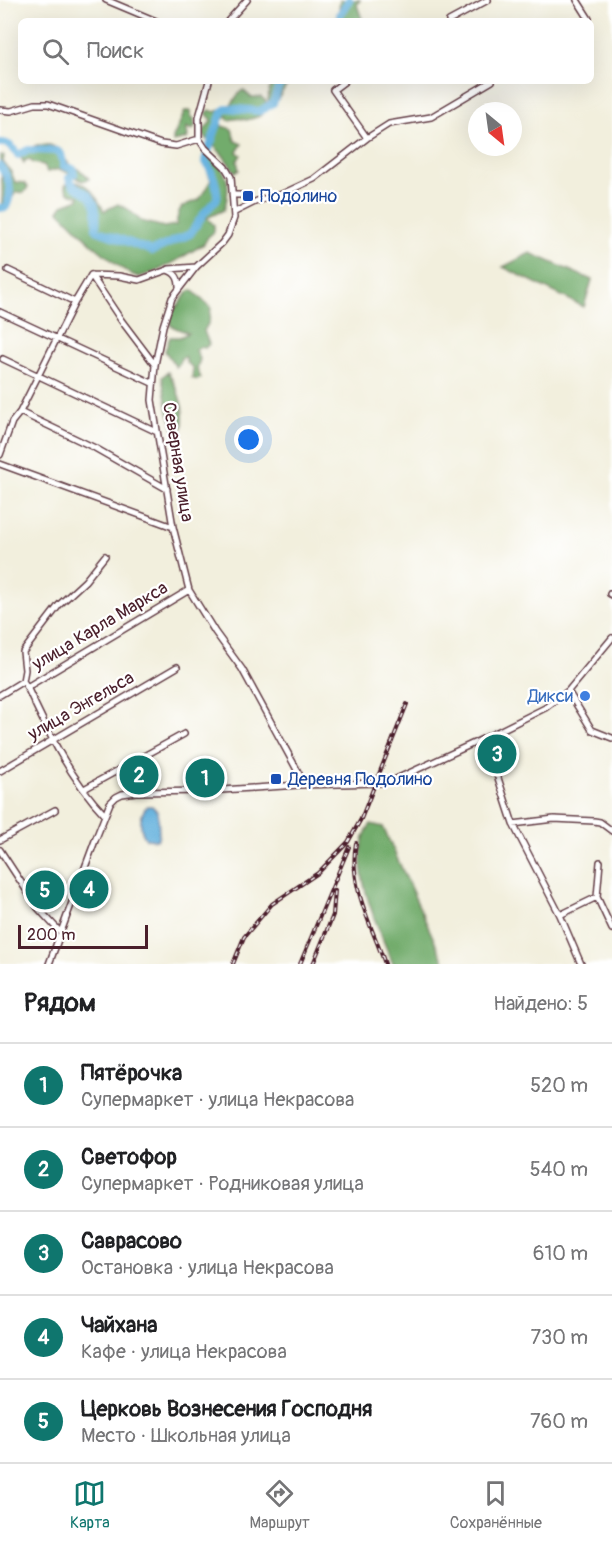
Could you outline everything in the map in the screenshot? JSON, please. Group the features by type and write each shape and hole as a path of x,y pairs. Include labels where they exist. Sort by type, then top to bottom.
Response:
{"street":[{"path":"106,0 149,18"},
{"path":"231,18 247,0"},
{"path":"455,18 488,0"},
{"path":"577,0 587,18"},
{"path":"0,110 11,111 35,104 48,104 161,144 176,146 199,139 199,117 208,84"},
{"path":"341,84 333,90 367,138"},
{"path":"234,212 314,179 389,124 431,117 487,84"},
{"name":"Северная улица","path":"199,139 228,171 234,195 234,218 228,235 179,287 168,308 155,365 152,400 173,528 189,590 242,669 300,776 298,785"},
{"path":"234,195 244,195 252,203"},
{"path":"91,275 119,276 139,280 167,270 196,267"},
{"path":"8,270 75,302"},
{"path":"167,270 178,278 179,287"},
{"path":"0,455 12,422 20,412 56,338 91,275"},
{"path":"91,275 155,365"},
{"path":"0,312 152,383"},
{"path":"3,359 157,432"},
{"path":"20,412 95,448 167,489"},
{"path":"0,464 173,528"},
{"path":"105,556 85,581 59,604 23,652 25,670 22,681 53,741 84,789 105,816"},
{"name":"улица Карла Маркса","path":"27,687 189,590"},
{"path":"49,964 110,803 122,794 392,781 545,708 568,691 612,638"},
{"name":"улица Энгельса","path":"0,771 177,667"},
{"name":"улица Карла Маркса","path":"0,695 22,681"},
{"path":"568,691 592,730 612,738"},
{"path":"84,789 184,734"},
{"path":"486,738 513,824 560,915 581,964"},
{"path":"0,840 55,810"},
{"path":"513,824 554,819 594,821 600,822 612,831"},
{"path":"0,850 38,908 60,933"},
{"path":"600,862 597,897 612,929"},
{"path":"560,915 597,897"}],"green space":[{"path":"340,0 360,0 357,5 362,18 336,18"},
{"path":"272,84 288,84 276,102 272,104 268,100"},
{"path":"243,90 251,97 261,97 266,101 264,111 259,117 228,120 227,116 220,122 222,126 232,129 235,141 242,144 237,152 241,155 237,161 239,170 235,172 222,154 203,135 212,120 206,113 210,110 215,112 232,104"},
{"path":"185,111 190,111 195,127 192,130 186,127 187,139 173,142 173,138"},
{"path":"37,145 50,145 61,150 67,162 86,174 89,179 82,181 59,169 47,172 44,165 33,163 30,160 25,160 24,163 21,158 24,151"},
{"path":"0,155 4,156 3,162 15,182 25,183 28,187 24,193 16,192 3,208 1,206"},
{"path":"212,156 222,168 228,187 224,210 207,218 214,225 214,232 204,244 155,272 139,277 121,268 92,244 59,211 63,205 79,199 79,196 70,193 66,188 65,185 72,181 88,188 104,211 118,204 128,209 141,221 164,227 176,225 181,208 199,200 211,180 207,164 208,158"},
{"path":"530,253 592,280 584,307 503,267"},
{"path":"192,290 211,308 209,322 204,331 209,344 205,348 200,347 196,350 200,359 197,369 201,378 197,380 192,378 193,368 186,362 186,357 181,358 176,367 165,351 170,337 180,337 188,333 171,326 170,317 186,294"},
{"path":"168,372 182,405 183,422 178,439 168,412 162,377"},
{"path":"371,824 383,827 445,964 393,964 372,913 362,874 361,856 364,839"}],"water":[{"path":"147,806 152,806 158,812 159,836 157,840 146,839 142,831 141,818"}],"waterway":[{"path":"340,18 349,0"},
{"path":"0,143 8,145 18,155 28,150 57,151 61,154 64,166 73,169 74,174 69,178 72,183 92,198 96,213 96,230 152,251 190,234 217,199 214,179 205,160 222,112 227,108 260,111 273,103 281,84"},
{"path":"0,166 6,176 10,191 6,207 0,208"}],"railway":[{"path":"233,964 244,937 272,904 318,873 348,842 361,819 407,704"},
{"path":"356,843 354,859 358,890 385,964"},
{"path":"300,964 349,847"},
{"path":"313,964 333,915 335,890"}],"place":[{"name":"Подолино","path":"248,196"},
{"name":"Дикси","path":"585,696"},
{"name":"Саврасово","path":"497,754"},
{"name":"Светофор","path":"139,775"},
{"name":"Пятёрочка","path":"205,778"},
{"name":"Деревня Подолино","path":"276,779"},
{"name":"Чайхана","path":"89,889"},
{"name":"Церковь Вознесения Господня","path":"45,890"}]}
